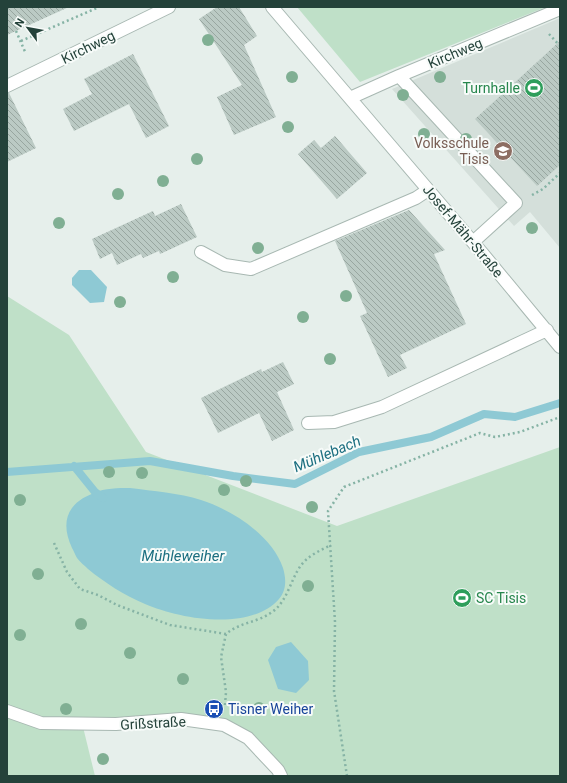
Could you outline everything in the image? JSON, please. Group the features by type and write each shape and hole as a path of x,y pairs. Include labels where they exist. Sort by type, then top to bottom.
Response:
{"street":[{"name":"Kirchweg","path":"7,86 169,7"},
{"name":"Josef-Mähr-Straße","path":"272,7 473,242 560,347"},
{"name":"Kirchweg","path":"350,98 560,9"},
{"path":"399,76 516,203 473,242"},
{"path":"200,252 225,265 251,269 416,198 428,190"},
{"path":"308,423 334,422 382,407 547,330"},
{"name":"Grißstraße","path":"7,711 41,724 116,724 181,719 224,725 248,738 278,770 281,776"}],"path":[{"path":"21,41 99,7"},
{"path":"16,31 35,72"},
{"path":"543,189 560,173"},
{"path":"347,776 334,691 335,622 328,511 344,487 480,433 495,437 520,432 560,417"},
{"path":"54,543 67,572 80,589 170,625 226,634"},
{"path":"224,725 226,692 221,657 226,634 234,627 256,621 273,612 286,595 296,574 306,559 331,545"}],"shaded area":[{"name":"Volksschule Tisis","path":"560,18 560,248 530,212 514,226 392,89"}],"green space":[{"path":"297,7 546,7 360,82"},
{"path":"7,296 69,335 146,452 337,526 560,447 560,776 285,776 281,768 221,726 182,717 83,727 95,776 7,776"}],"water":[{"path":"79,270 91,270 107,287 104,302 90,303 72,285 72,278"},
{"name":"Mühleweiher","path":"116,488 130,488 175,494 201,500 225,510 250,525 270,545 278,556 285,576 285,588 282,595 266,609 251,616 214,620 177,614 145,604 130,597 101,579 77,558 68,539 68,514 77,502 98,491"},
{"path":"291,642 308,661 309,680 296,693 278,689 268,660 276,647"}],"building":[{"path":"7,7 69,7 7,35"},
{"path":"217,7 239,7 257,36 244,45 276,117 234,135 217,97 242,85 199,19"},
{"name":"Turnhalle","path":"560,41 560,165 537,186 475,119"},
{"path":"133,54 169,126 146,138 129,104 74,131 63,109 92,94 84,79"},
{"path":"7,93 9,93 36,148 7,162"},
{"path":"335,136 367,173 337,199 298,154 314,140 321,148"},
{"path":"181,204 197,237 160,254 159,251 143,258 141,254 117,265 112,253 100,259 92,239 153,211 155,216"},
{"path":"409,210 445,250 434,254 466,324 400,355 407,368 388,377 360,316 367,313 335,241"},
{"path":"283,362 294,384 277,392 294,430 272,441 259,413 218,433 201,398 261,369 262,372"}],"waterway":[{"name":"Mühlebach","path":"7,472 150,461 233,476 295,484 359,452 431,437 484,414 515,417 560,403"},
{"name":"Mühlebach","path":"74,466 95,492 103,498"}],"place":[{"name":"Turnhalle","path":"534,88"},
{"name":"Volksschule Tisis","path":"503,151"},
{"name":"SC Tisis","path":"462,598"},
{"name":"Tisner Weiher","path":"214,709"}]}
